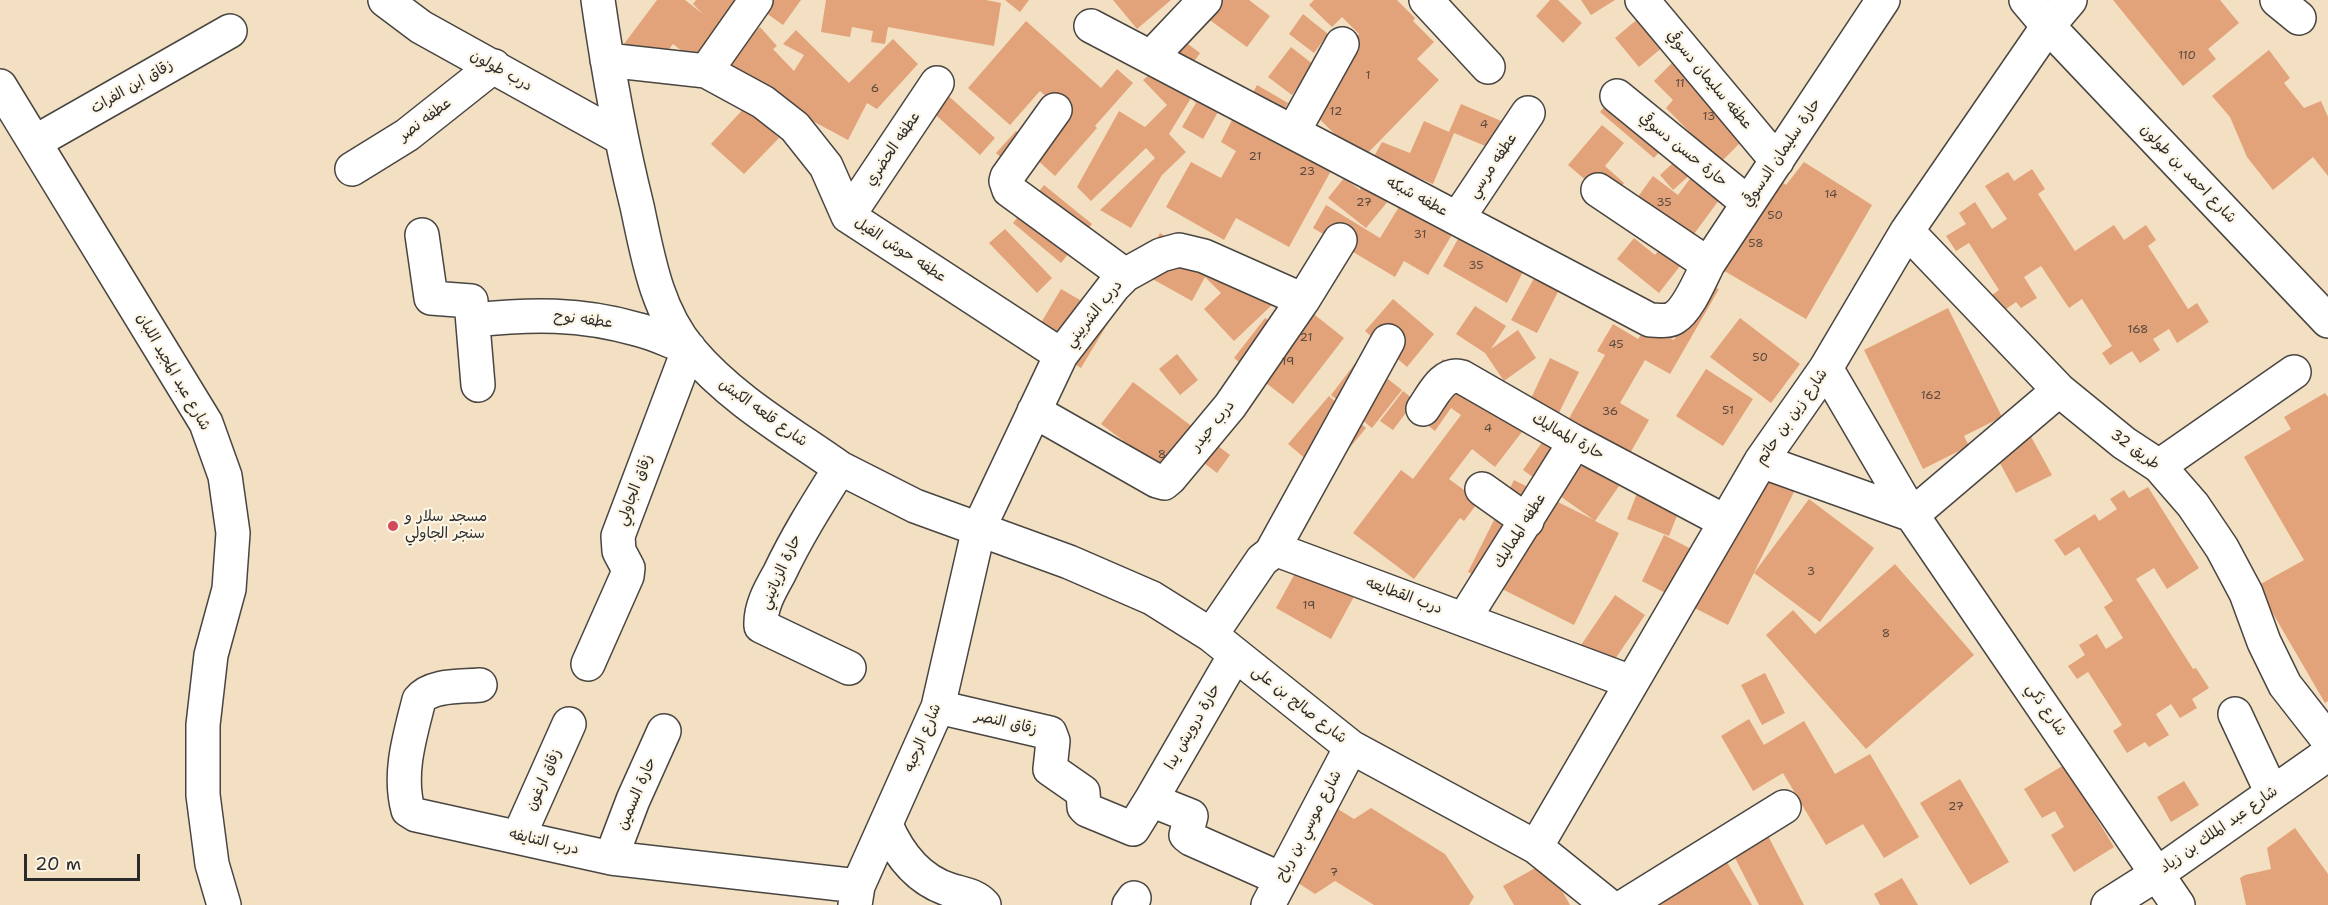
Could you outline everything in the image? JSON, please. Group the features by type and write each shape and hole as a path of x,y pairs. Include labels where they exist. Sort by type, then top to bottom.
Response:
{"street":[{"name":"شارع قلعه الكبش","path":"598,0 621,138 650,270 666,311 689,348 715,378 840,468 915,506 979,528"},
{"path":"706,71 756,0"},
{"path":"1151,57 1205,0"},
{"path":"1426,0 1488,67"},
{"name":"عطفه سليمان دسوقي","path":"1642,0 1777,161"},
{"name":"حارة سليمان الدسوقي","path":"1684,309 1708,264 1883,0"},
{"name":"شارع احمد بن طولون","path":"2026,0 2328,321"},
{"name":"شارع زين بن حاتم","path":"1536,847 1761,461 1826,368 1907,231 2048,26 2070,0"},
{"name":"درب طولون","path":"387,1 421,27 621,138"},
{"name":"عطفه شبكه","path":"1091,26 1650,320 1664,321 1675,317 1684,309"},
{"name":"زقاق ابن الفرات","path":"35,142 230,32"},
{"path":"1293,132 1342,44"},
{"name":"عطفه حوش الفيل","path":"607,60 706,71 763,102 795,127 826,166 848,216 1061,355"},
{"name":"عطفه نصر","path":"352,169 407,135 494,66"},
{"name":"عطفه الحضري","path":"848,216 937,83"},
{"name":"شارع عبد المجيد اللبان","path":"0,86 206,423 225,476 233,532 229,589 212,656 203,725 203,795 212,864 224,905"},
{"name":"حارة حسن دسوقي","path":"1617,96 1749,203"},
{"path":"1055,110 1007,177 1007,186 1009,190 1125,275"},
{"name":"عطفه مرسي","path":"1458,218 1528,113"},
{"path":"1598,190 1708,264"},
{"name":"طريق 32","path":"1907,231 2060,390 2124,443 2160,466 2193,505 2222,548 2246,593 2264,642 2285,685 2328,740"},
{"path":"422,234 431,298 471,301 477,385"},
{"name":"درب حيدر","path":"1034,411 1164,483 1230,406 1303,300 1340,240"},
{"name":"درب الشربيني","path":"979,528 1061,355 1125,275 1161,255 1179,250 1204,256 1303,300"},
{"path":"637,329 650,270"},
{"name":"عطفه نوح","path":"474,320 528,315 583,317 637,329 689,348"},
{"path":"1223,645 1262,560 1271,553 1388,341"},
{"name":"زقاق الجاولي","path":"588,664 627,576 628,568 619,551 618,536 689,348"},
{"name":"شارع ذكي","path":"1826,368 1912,515 2178,905"},
{"path":"2160,466 2294,372"},
{"name":"حارة المماليك","path":"1423,409 1448,376 1455,374 1462,376 1575,442 1724,521"},
{"path":"1761,461 1912,515 2060,390"},
{"name":"عطفه المماليك","path":"1464,619 1575,442"},
{"name":"حارة الزياتيني","path":"840,468 800,530 766,599 761,626 849,668"},
{"path":"1482,489 1527,521"},
{"name":"شارع صالح بن على","path":"979,528 1069,562 1152,598 1223,645 1351,747 1536,847 1608,905"},
{"name":"شارع الرحبه","path":"856,896 938,707 979,528"},
{"name":"درب القطايعه","path":"1271,553 1280,551 1290,554 1631,682"},
{"name":"حارة درويش يدا","path":"1152,800 1223,645"},
{"name":"درب التنايفه","path":"480,685 432,690 424,693 419,700 405,755 405,800 408,810 416,815 611,858 856,896"},
{"name":"زقاق النصر","path":"938,707 1050,733 1053,741 1050,769 1083,792 1084,807 1087,810 1133,829 1152,800"},
{"path":"2235,714 2272,793"},
{"name":"زقاق ارغون","path":"519,836 569,724"},
{"name":"حارة السمين","path":"611,858 633,800 664,731"},
{"name":"شارع موسي بن رباح","path":"1275,892 1351,747"},
{"name":"شارع عبد الملك بن زياد","path":"2108,905 2157,874 2328,754"},
{"path":"1152,800 1191,816 1186,835 1275,892"},
{"path":"1626,905 1785,807"},
{"path":"886,825 896,848 911,867 930,882 966,893 984,905"}],"building":[{"path":"657,0 685,0 703,14 693,4 696,0 734,0 746,10 700,65 673,44 654,68 624,44"},
{"path":"765,0 801,0 783,25 759,8"},
{"path":"826,0 986,0 1001,3 994,46 888,27 885,44 871,42 873,31 852,27 850,37 821,32"},
{"path":"1005,0 1029,0 1020,12"},
{"path":"1113,0 1171,0 1137,29"},
{"path":"1193,0 1249,0 1270,16 1247,47 1189,5"},
{"path":"1314,0 1397,0 1415,18 1413,21 1434,42 1417,59 1439,80 1361,160 1297,97 1359,34 1342,17 1332,27 1309,5"},
{"path":"1550,0 1558,0 1582,23 1563,43 1536,16"},
{"path":"1581,0 1615,0 1591,15"},
{"path":"2113,0 2220,0 2239,23 2208,49 2216,59 2183,86"},
{"path":"1646,12 1670,41 1639,67 1615,38"},
{"path":"1303,14 1328,34 1314,53 1289,34"},
{"path":"1026,21 1101,88 1117,69 1133,83 1055,176 1034,157 1019,174 996,153 1016,131 1036,149 1067,115 1040,91 1010,125 968,88"},
{"path":"760,27 777,46 773,49 794,71 804,55 783,44 796,30 849,83 893,39 918,64 877,109 867,103 848,140 723,73 734,53"},
{"path":"1177,36 1200,53 1191,66 1168,48"},
{"path":"1291,47 1314,65 1292,95 1268,77"},
{"path":"2269,50 2290,78 2284,83 2304,108 2321,101 2328,117 2328,176 2313,157 2273,190 2247,157 2230,117 2212,96"},
{"path":"1676,59 1749,134 1720,163 1666,108 1673,100 1654,81"},
{"path":"1158,67 1224,101 1203,139 1182,127 1196,103 1191,98 1169,134 1186,152 1162,175 1131,228 1100,210 1155,158 1146,148 1091,201 1077,187 1119,111 1145,127 1167,105 1143,80"},
{"path":"1257,85 1288,103 1278,121 1247,104"},
{"path":"1623,85 1677,131 1654,158 1600,112"},
{"path":"942,90 995,138 980,155 927,107"},
{"path":"1461,104 1506,123 1495,150 1454,133 1433,184 1373,158 1382,142 1410,153 1424,121 1449,132"},
{"path":"745,107 779,138 744,174 711,144"},
{"path":"1235,114 1332,169 1289,247 1236,218 1224,240 1166,207 1191,162 1221,178 1236,151 1221,142"},
{"path":"1602,125 1624,143 1605,166 1624,183 1609,200 1568,165"},
{"path":"1686,151 1700,166 1673,190 1660,175"},
{"path":"1804,162 1872,205 1806,319 1716,266 1771,174 1786,185"},
{"path":"1698,168 1727,189 1686,245 1632,205 1653,176 1678,195"},
{"path":"2032,169 2045,189 2038,194 2075,251 2114,225 2124,240 2146,225 2156,240 2148,246 2188,309 2197,303 2209,322 2177,343 2169,329 2153,339 2160,350 2140,363 2132,351 2110,365 2102,353 2112,346 2082,299 2069,308 2041,266 2024,277 2037,298 2021,308 2016,302 1999,314 1988,298 1999,290 1969,243 1956,251 1946,236 1966,224 1959,213 1975,202 1992,229 2007,219 1985,186 2008,172 2014,181"},
{"path":"1364,176 1398,189 1366,228 1328,198 1344,178 1360,190"},
{"path":"1044,185 1092,224 1061,263 1013,223"},
{"path":"1405,197 1456,228 1428,275 1404,261 1395,277 1313,228 1326,205 1380,238"},
{"path":"1005,229 1052,278 1037,293 989,243"},
{"path":"1160,233 1213,263 1274,303 1234,341 1204,309 1221,293 1205,277 1192,301 1138,271"},
{"path":"1634,238 1655,255 1666,241 1687,257 1659,293 1617,259"},
{"path":"1458,239 1490,257 1497,246 1527,264 1507,303 1443,266"},
{"path":"1538,271 1562,284 1537,333 1511,320"},
{"path":"1708,286 1719,289 1670,374 1645,360 1620,403 1649,420 1625,462 1564,427 1605,355 1597,351 1613,324 1638,339 1647,327 1674,340"},
{"path":"1061,289 1111,318 1081,368 1032,338"},
{"path":"1291,296 1344,338 1293,404 1234,358 1265,318 1271,322"},
{"path":"1393,299 1434,334 1407,367 1365,331"},
{"path":"1475,306 1506,326 1491,349 1518,330 1536,358 1504,381 1485,353 1456,334"},
{"path":"1948,308 2002,417 1964,436 1969,446 1923,469 1864,350"},
{"path":"1740,318 1800,364 1771,403 1710,357"},
{"path":"1177,354 1198,380 1180,395 1159,369"},
{"path":"1360,357 1402,390 1372,428 1331,395"},
{"path":"1550,358 1579,372 1554,423 1526,409"},
{"path":"1443,359 1528,424 1495,467 1472,449 1449,479 1479,501 1464,521 1460,518 1414,579 1353,533 1401,470 1413,479 1461,415 1451,408 1435,431 1408,410 1393,430 1380,421 1403,391 1413,399"},
{"path":"1706,369 1753,399 1723,446 1676,416"},
{"path":"1133,382 1230,455 1217,473 1186,449 1168,474 1101,424"},
{"path":"2325,393 2328,397 2328,701 2325,703 2257,586 2304,560 2244,457 2291,429 2284,417"},
{"path":"1329,396 1366,428 1326,476 1288,444"},
{"path":"1549,432 1621,483 1595,521 1619,533 1574,625 1468,572 1514,480 1594,520 1523,470"},
{"path":"2029,433 2052,475 2016,493 1994,452"},
{"path":"1743,464 1795,490 1728,625 1642,581 1664,535 1699,553"},
{"path":"1643,478 1685,495 1669,536 1627,519"},
{"path":"2148,487 2199,568 2167,589 2154,568 2136,579 2193,669 2196,668 2209,688 2192,699 2197,708 2180,718 2171,704 2156,714 2169,735 2149,747 2145,742 2127,753 2113,731 2122,725 2088,672 2077,679 2068,666 2085,655 2079,645 2097,634 2106,649 2123,638 2104,607 2113,601 2079,547 2065,556 2054,540 2095,514 2099,521 2117,509 2110,499 2124,490 2129,498"},
{"path":"1809,499 1874,548 1820,622 1754,573"},
{"path":"1309,548 1364,578 1331,639 1276,608"},
{"path":"1895,564 1974,655 1866,749 1766,635 1793,610 1815,634"},
{"path":"1615,595 1645,615 1609,668 1579,648"},
{"path":"1765,673 1785,713 1762,725 1741,685"},
{"path":"1749,719 1764,745 1804,721 1835,774 1870,754 1919,837 1884,858 1863,824 1826,845 1783,773 1753,791 1721,736"},
{"path":"2064,765 2114,847 2074,872 2051,835 2064,827 2055,811 2042,818 2024,789"},
{"path":"1960,779 2009,862 1970,885 1920,803"},
{"path":"2184,781 2199,805 2171,822 2157,797"},
{"path":"1317,796 1354,819 1371,808 1445,854 1474,897 1469,905 1374,905 1335,881 1315,894 1283,873"},
{"path":"2295,828 2328,874 2328,905 2246,905 2240,878 2271,869 2267,848"},
{"path":"1765,830 1804,905 1759,905 1730,848"},
{"path":"1546,862 1570,905 1514,905 1503,886"},
{"path":"1727,862 1752,905 1653,905"},
{"path":"1902,878 1918,905 1880,905 1874,894"}],"place":[{"name":"مسجد سلار و سنجر الجاولي","path":"393,526"}]}
